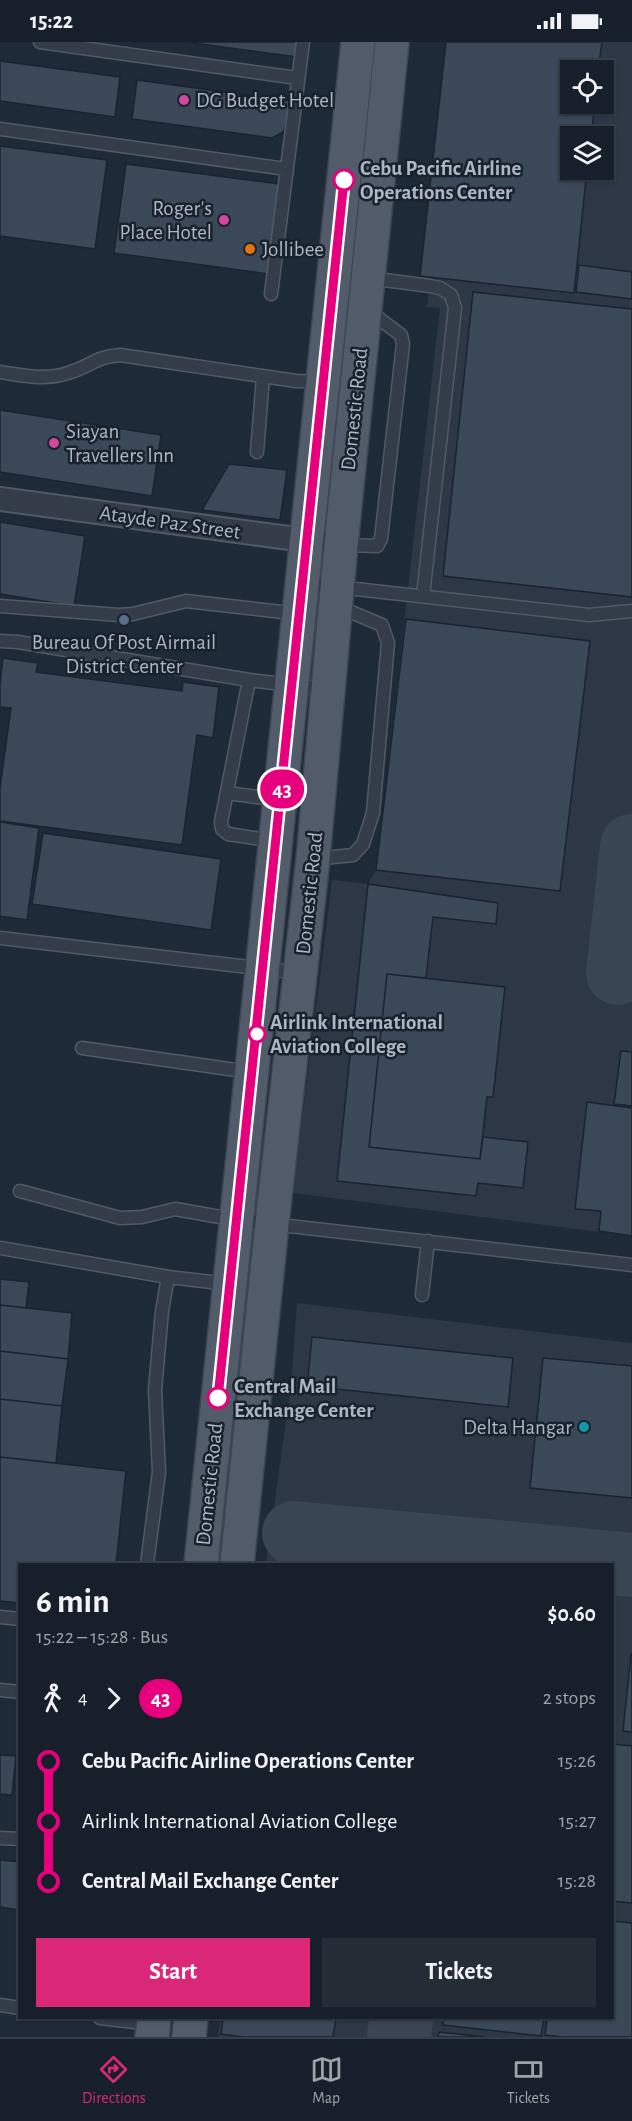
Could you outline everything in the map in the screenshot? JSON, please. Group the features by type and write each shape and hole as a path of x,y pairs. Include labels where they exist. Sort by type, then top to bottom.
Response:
{"main road":[{"name":"Domestic Road","path":"201,1563 323,382 327,302 358,42"},
{"name":"Domestic Road","path":"237,1563 313,859 336,596 392,42"},
{"path":"189,2037 190,2019"}],"street":[{"name":"Atayde Paz Street","path":"0,499 341,545"}],"lane":[{"path":"40,42 297,78"},
{"path":"271,294 303,42"},
{"path":"0,129 286,169"},
{"path":"367,293 440,288 451,295 455,308 423,596"},
{"path":"0,372 35,378 55,377 73,372 96,359 120,355 263,376 323,382"},
{"path":"256,452 263,376"},
{"path":"313,859 352,855 363,843 373,813 388,643 382,626 336,596"},
{"path":"0,606 119,615 186,601 336,596 423,596 589,615 632,611"},
{"path":"0,641 249,680 329,689"},
{"path":"249,680 221,822 222,829 228,834 276,841"},
{"path":"227,793 280,800"},
{"path":"0,938 300,973"},
{"path":"82,1048 253,1072"},
{"path":"20,1191 120,1218 142,1217 175,1209 237,1220 632,1265"},
{"path":"422,1295 428,1242"},
{"path":"0,1248 230,1284"},
{"path":"147,1563 159,1472 155,1390 162,1311 168,1276"},
{"path":"0,1617 18,1619"},
{"path":"0,1690 18,1692"},
{"path":"0,1838 18,1839"},
{"path":"0,2005 18,2008"},
{"path":"107,2019 153,2026"}],"shaded area":[{"path":"446,42 632,42 632,1236 293,1193 332,880 368,884 376,870 440,308 427,307 431,278 420,276"},
{"path":"297,1303 632,1343 632,2037 218,2037 220,2019 614,2019 614,1563 266,1563 291,1385"}],"building":[{"path":"185,42 299,42 297,57"},
{"name":"Cebu Pacific Airline Operations Center","path":"446,42 602,42 599,60 560,60 560,114 594,114 592,126 560,126 560,180 586,180 574,293 420,276"},
{"path":"0,61 120,77 115,117 0,101"},
{"path":"137,80 290,101 286,126 283,132 272,138 132,119"},
{"path":"0,146 107,160 95,249 0,236"},
{"path":"126,164 280,184 268,274 114,253"},
{"path":"579,265 632,272 632,299 576,292"},
{"path":"473,292 632,309 632,597 443,576"},
{"path":"0,410 161,435 152,496 0,472"},
{"path":"229,464 287,470 280,520 202,510"},
{"path":"0,522 85,536 74,606 0,594"},
{"path":"406,619 590,641 560,891 376,870"},
{"path":"3,658 38,663 36,672 182,691 183,682 219,687 213,738 197,735 182,845 0,821 0,787 11,708 0,707"},
{"path":"0,822 39,828 27,920 0,916"},
{"path":"43,833 221,859 211,930 32,904"},
{"path":"368,884 498,903 496,924 433,917 426,978 387,974 369,1147 480,1159 483,1137 528,1142 523,1188 478,1183 476,1196 337,1181"},
{"path":"387,974 505,987 493,1097 487,1097 480,1159 369,1147"},
{"path":"621,1051 632,1052 632,1106 614,1104"},
{"path":"587,1102 632,1108 632,1236 599,1231 601,1211 575,1209"},
{"path":"0,1279 29,1282 26,1308 0,1305"},
{"path":"0,1305 72,1313 68,1359 0,1351"},
{"path":"312,1337 513,1358 508,1407 307,1386"},
{"path":"0,1351 68,1359 62,1406 0,1399"},
{"name":"Delta Hangar","path":"543,1358 632,1366 632,1498 530,1488"},
{"path":"0,1399 62,1406 56,1463 0,1457"},
{"path":"0,1457 126,1471 116,1563 18,1563 18,1603 0,1601"},
{"path":"632,1654 632,1732 623,1731"},
{"path":"614,1744 632,1746 632,1903 614,1901"},
{"path":"0,1755 16,1756 12,1795 0,1794"},
{"path":"0,1860 18,1862 18,1910 0,1907"},
{"path":"614,1921 632,1923 632,2037 545,2035 547,2019 614,2019"},
{"path":"223,2019 336,2019 333,2037 243,2037 221,2034"},
{"path":"444,2019 544,2019 541,2036 443,2025"},
{"path":"439,2032 485,2037 438,2037"}],"taxiway":[{"path":"618,973 632,846"},
{"path":"294,1533 541,1556"},
{"path":"514,1563 541,1556 612,1563"},
{"path":"614,1563 632,1565"},
{"path":"399,2037 401,2019"}],"bus line":[{"name":"43","path":"218,1398 344,180"}],"place":[{"name":"DG Budget Hotel","path":"184,100"},
{"name":"Cebu Pacific Airline Operations Center","path":"344,180"},
{"name":"Roger's Place Hotel","path":"224,220"},
{"name":"Jollibee","path":"250,249"},
{"name":"Siayan Travellers Inn","path":"54,443"},
{"name":"Bureau Of Post Airmail District Center","path":"124,620"},
{"name":"Airlink International Aviation College","path":"257,1034"},
{"name":"Central Mail Exchange Center","path":"218,1398"},
{"name":"Delta Hangar","path":"584,1427"}]}
